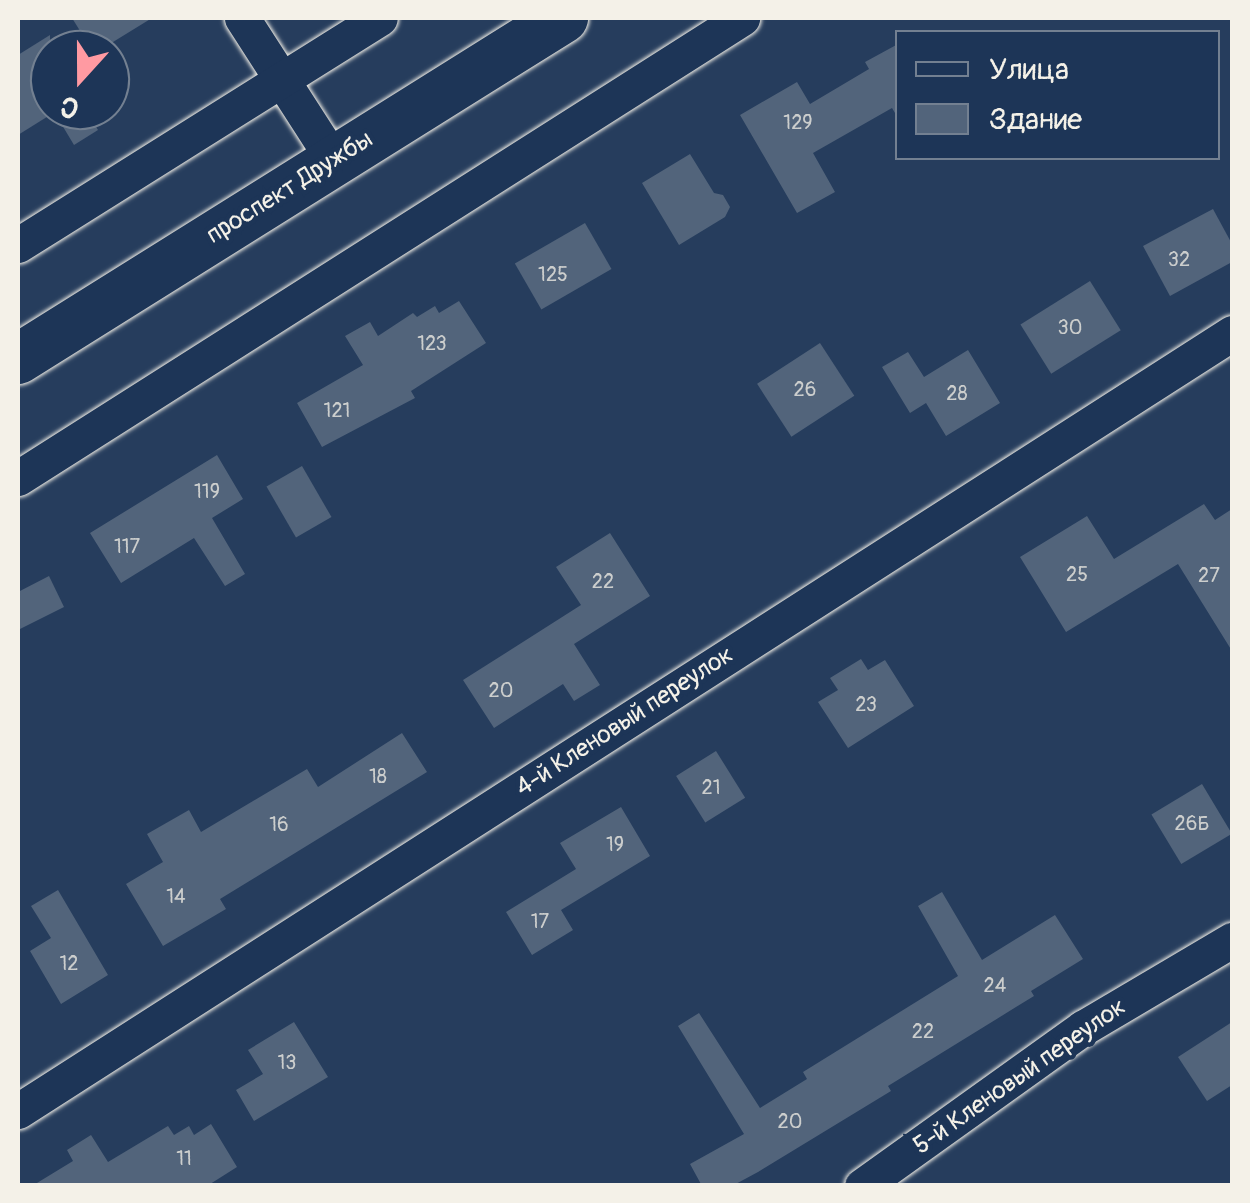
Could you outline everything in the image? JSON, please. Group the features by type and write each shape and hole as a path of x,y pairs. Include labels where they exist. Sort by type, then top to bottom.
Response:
{"main road":[{"name":"проспект Дружбы","path":"18,358 563,18"}],"street":[{"path":"242,18 334,161"},
{"path":"18,245 380,18"},
{"path":"18,478 742,18"},
{"name":"4-й Кленовый переулок","path":"18,1111 1232,333"},
{"name":"5-й Кленовый переулок","path":"862,1186 1082,1028 1232,940"}],"building":[{"path":"72,18 152,18 130,32 80,30"},
{"path":"895,46 895,113 892,108 813,153 835,192 797,213 740,115 797,82 810,104 869,69 865,62"},
{"path":"30,48 30,128 18,135 18,55"},
{"path":"65,130 98,130 74,145"},
{"path":"690,154 714,193 723,195 730,207 725,217 679,245 642,183"},
{"path":"1213,209 1232,244 1232,262 1170,296 1143,246"},
{"path":"585,223 612,269 541,309 515,264"},
{"path":"1090,281 1121,330 1051,374 1020,324"},
{"path":"459,301 486,343 411,391 415,398 322,447 297,403 363,365 345,336 370,322 378,336 413,313 417,317 435,306 439,313"},
{"path":"820,343 854,396 791,437 757,384"},
{"path":"968,350 1000,403 946,436 926,403 910,413 882,367 908,352 924,377"},
{"path":"217,455 243,499 212,518 245,574 225,586 194,538 121,583 90,533"},
{"path":"302,466 332,517 296,538 266,486"},
{"path":"1204,504 1215,520 1232,509 1232,651 1178,564 1066,632 1020,557 1087,516 1114,559"},
{"path":"610,533 650,596 574,644 600,685 574,701 563,684 494,728 463,680 581,605 556,567"},
{"path":"49,576 64,607 18,630 18,592"},
{"path":"861,659 868,670 885,660 914,706 848,748 818,702 838,690 830,678"},
{"path":"402,733 427,772 220,899 226,909 163,946 126,884 163,862 147,834 189,810 201,832 307,769 318,787"},
{"path":"716,751 745,798 705,823 676,776"},
{"path":"1202,784 1232,834 1181,864 1151,814"},
{"path":"621,807 650,856 561,910 573,930 532,955 506,912 576,869 560,843"},
{"path":"58,890 108,975 61,1004 30,951 51,938 31,906"},
{"path":"942,892 982,960 1055,915 1083,959 1031,991 1034,996 888,1086 891,1091 758,1172 732,1186 702,1186 690,1164 744,1134 678,1026 699,1013 760,1108 807,1079 803,1072 958,976 918,906"},
{"path":"294,1022 328,1077 254,1121 236,1090 263,1074 248,1050"},
{"path":"1232,1022 1232,1085 1207,1101 1178,1057"},
{"path":"211,1124 237,1167 207,1186 32,1186 73,1161 67,1150 91,1135 108,1162 168,1126 174,1135 189,1126 194,1135"}]}
